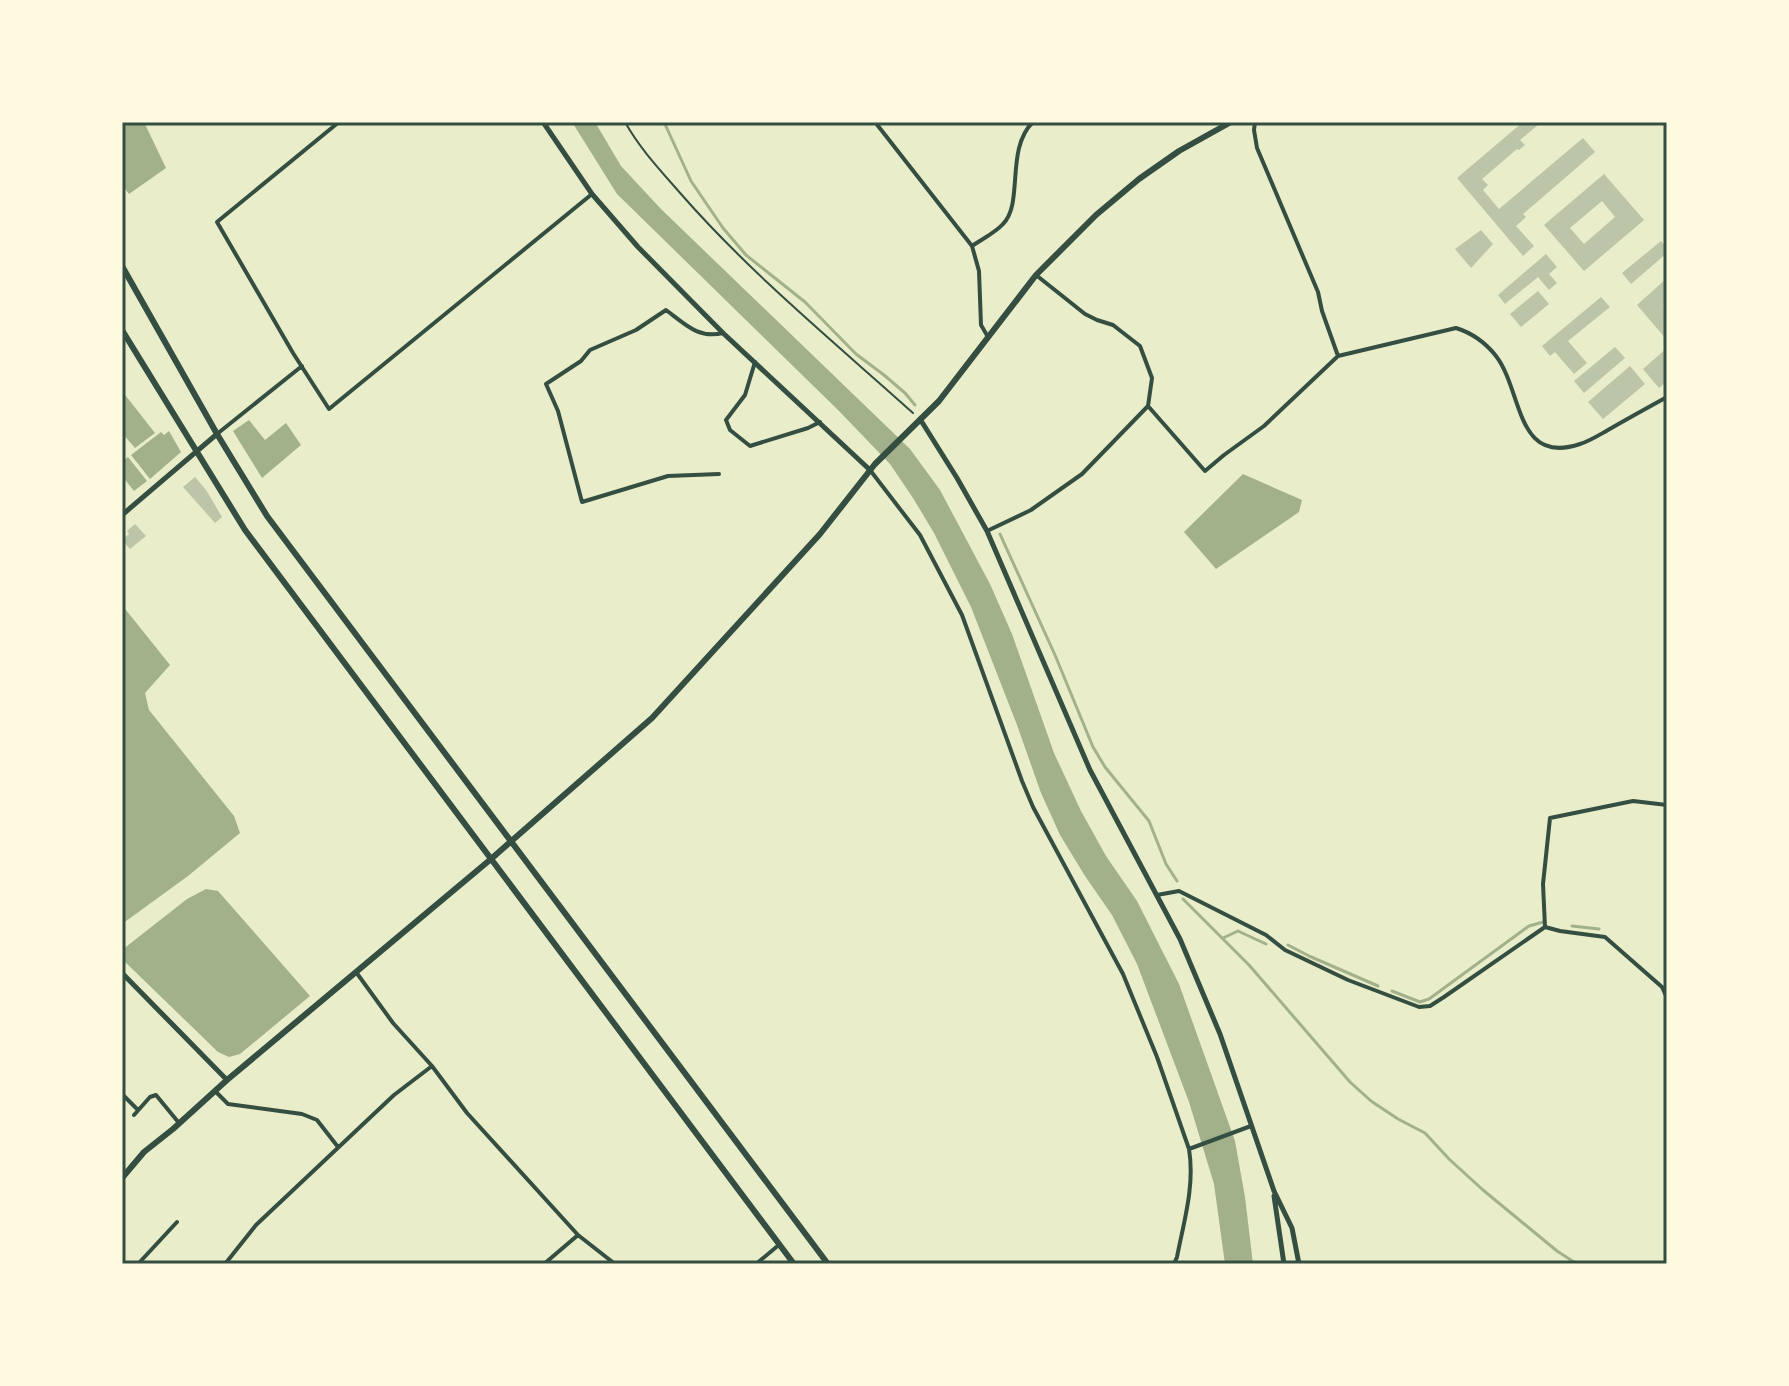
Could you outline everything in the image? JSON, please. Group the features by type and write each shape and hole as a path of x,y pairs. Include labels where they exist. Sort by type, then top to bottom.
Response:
{"main road":[{"path":"122,1177 144,1152 227,1080 511,842 652,718 820,534 872,467 939,401 1036,275 1096,215 1139,179 1179,151 1231,122"},
{"path":"122,266 267,516 828,1264"},
{"path":"122,330 245,530 794,1264"}],"street":[{"path":"339,122 217,222 329,409 592,194"},
{"path":"543,122 592,194 638,247 723,333 872,467 920,535 962,615 1033,807 1123,974 1157,1057 1189,1149 1192,1182 1174,1264"},
{"path":"875,122 972,246 979,271 981,325 988,337"},
{"path":"972,246 1005,223 1012,207 1016,160 1022,138 1033,122"},
{"path":"1255,122 1257,148 1318,292 1338,356"},
{"path":"987,531 1031,510 1082,474 1148,406 1152,378 1140,346 1113,325 1085,314 1036,275"},
{"path":"719,474 668,476 582,502 558,411 546,384 581,361 590,350 636,330 666,310 695,332 723,333"},
{"path":"1148,406 1205,471 1264,426 1338,356 1456,328 1473,334 1496,356 1508,378 1526,429 1538,442 1550,448 1582,444 1667,397"},
{"path":"755,362 745,395 726,420 730,430 750,446 820,422"},
{"path":"122,515 302,366"},
{"path":"920,419 987,531 1090,770 1180,939 1220,1034 1274,1191 1292,1228 1299,1264"},
{"path":"1545,927 1543,884 1550,818 1633,801 1667,805"},
{"path":"1157,895 1179,891 1266,935 1285,950 1348,980 1419,1007 1430,1006 1545,927 1605,937 1662,987 1667,998"},
{"path":"356,972 393,1023 432,1066 467,1113 578,1235 615,1264"},
{"path":"122,973 227,1080"},
{"path":"225,1264 256,1225 394,1095 432,1066"},
{"path":"216,1092 228,1104 302,1114 317,1120 338,1147"},
{"path":"122,1094 136,1112 156,1095 179,1123"},
{"path":"1189,1149 1251,1126"},
{"path":"1274,1191 1284,1264"},
{"path":"138,1264 177,1222"},
{"path":"544,1264 578,1235"},
{"path":"756,1264 780,1244"}],"path":[{"path":"625,122 637,144 745,263 920,419"}],"shaded area":[{"path":"122,122 144,122 166,168 129,194 122,185"},
{"path":"572,122 595,122 621,166 661,209 910,449 940,490 990,584 1012,634 1054,753 1081,811 1106,856 1137,901 1179,984 1235,1141 1253,1264 1225,1264 1214,1184 1189,1102 1137,964 1112,915 1060,835 1041,793 971,607 934,533 890,464 617,194"},
{"path":"122,391 155,433 135,448 122,433"},
{"path":"249,420 265,440 286,423 301,445 262,478 233,431"},
{"path":"169,431 181,452 150,479 131,455 161,432 164,435"},
{"path":"128,457 147,481 134,491 122,476 122,462"},
{"path":"1243,474 1302,500 1299,512 1216,569 1184,532"},
{"path":"122,605 170,665 145,693 149,710 234,816 240,833 122,924"},
{"path":"206,889 218,891 310,996 240,1054 229,1057 218,1052 122,959 122,950 187,899"}],"building":[{"path":"1523,122 1539,124 1520,140 1525,145 1482,179 1488,185 1483,190 1499,209 1583,138 1595,152 1523,214 1526,217 1516,226 1534,246 1523,256 1457,178"},
{"path":"1604,174 1644,220 1584,271 1544,225","holes":["1602,201 1615,217 1584,244 1570,228"]},
{"path":"1481,230 1493,244 1471,268 1455,249"},
{"path":"1661,241 1667,253 1631,284 1622,273"},
{"path":"1546,254 1557,267 1549,274 1557,283 1549,290 1538,277 1505,304 1498,295"},
{"path":"1667,278 1667,302 1663,306 1667,311 1667,340 1637,305"},
{"path":"1538,291 1549,304 1521,327 1510,314"},
{"path":"1601,297 1610,307 1568,341 1587,363 1574,374 1555,352 1550,356 1542,346"},
{"path":"1615,347 1625,358 1584,393 1574,381"},
{"path":"1667,348 1667,381 1659,388 1643,369"},
{"path":"1630,366 1645,384 1603,419 1588,402"},
{"path":"195,477 222,517 215,523 183,487"},
{"path":"135,524 146,536 130,549 122,540"}],"waterway":[{"path":"664,122 691,181 746,255 805,302 856,354 905,393 915,405"},
{"path":"1000,534 1093,747 1105,767 1149,821 1166,864 1177,881"},
{"path":"1183,899 1249,965 1350,1082 1371,1101 1425,1133 1483,1190 1577,1264"},
{"path":"1392,991 1420,1002 1429,999 1529,926 1543,922"},
{"path":"1572,926 1599,929"},
{"path":"1223,938 1238,931 1266,944"},
{"path":"1288,945 1378,986"}]}
